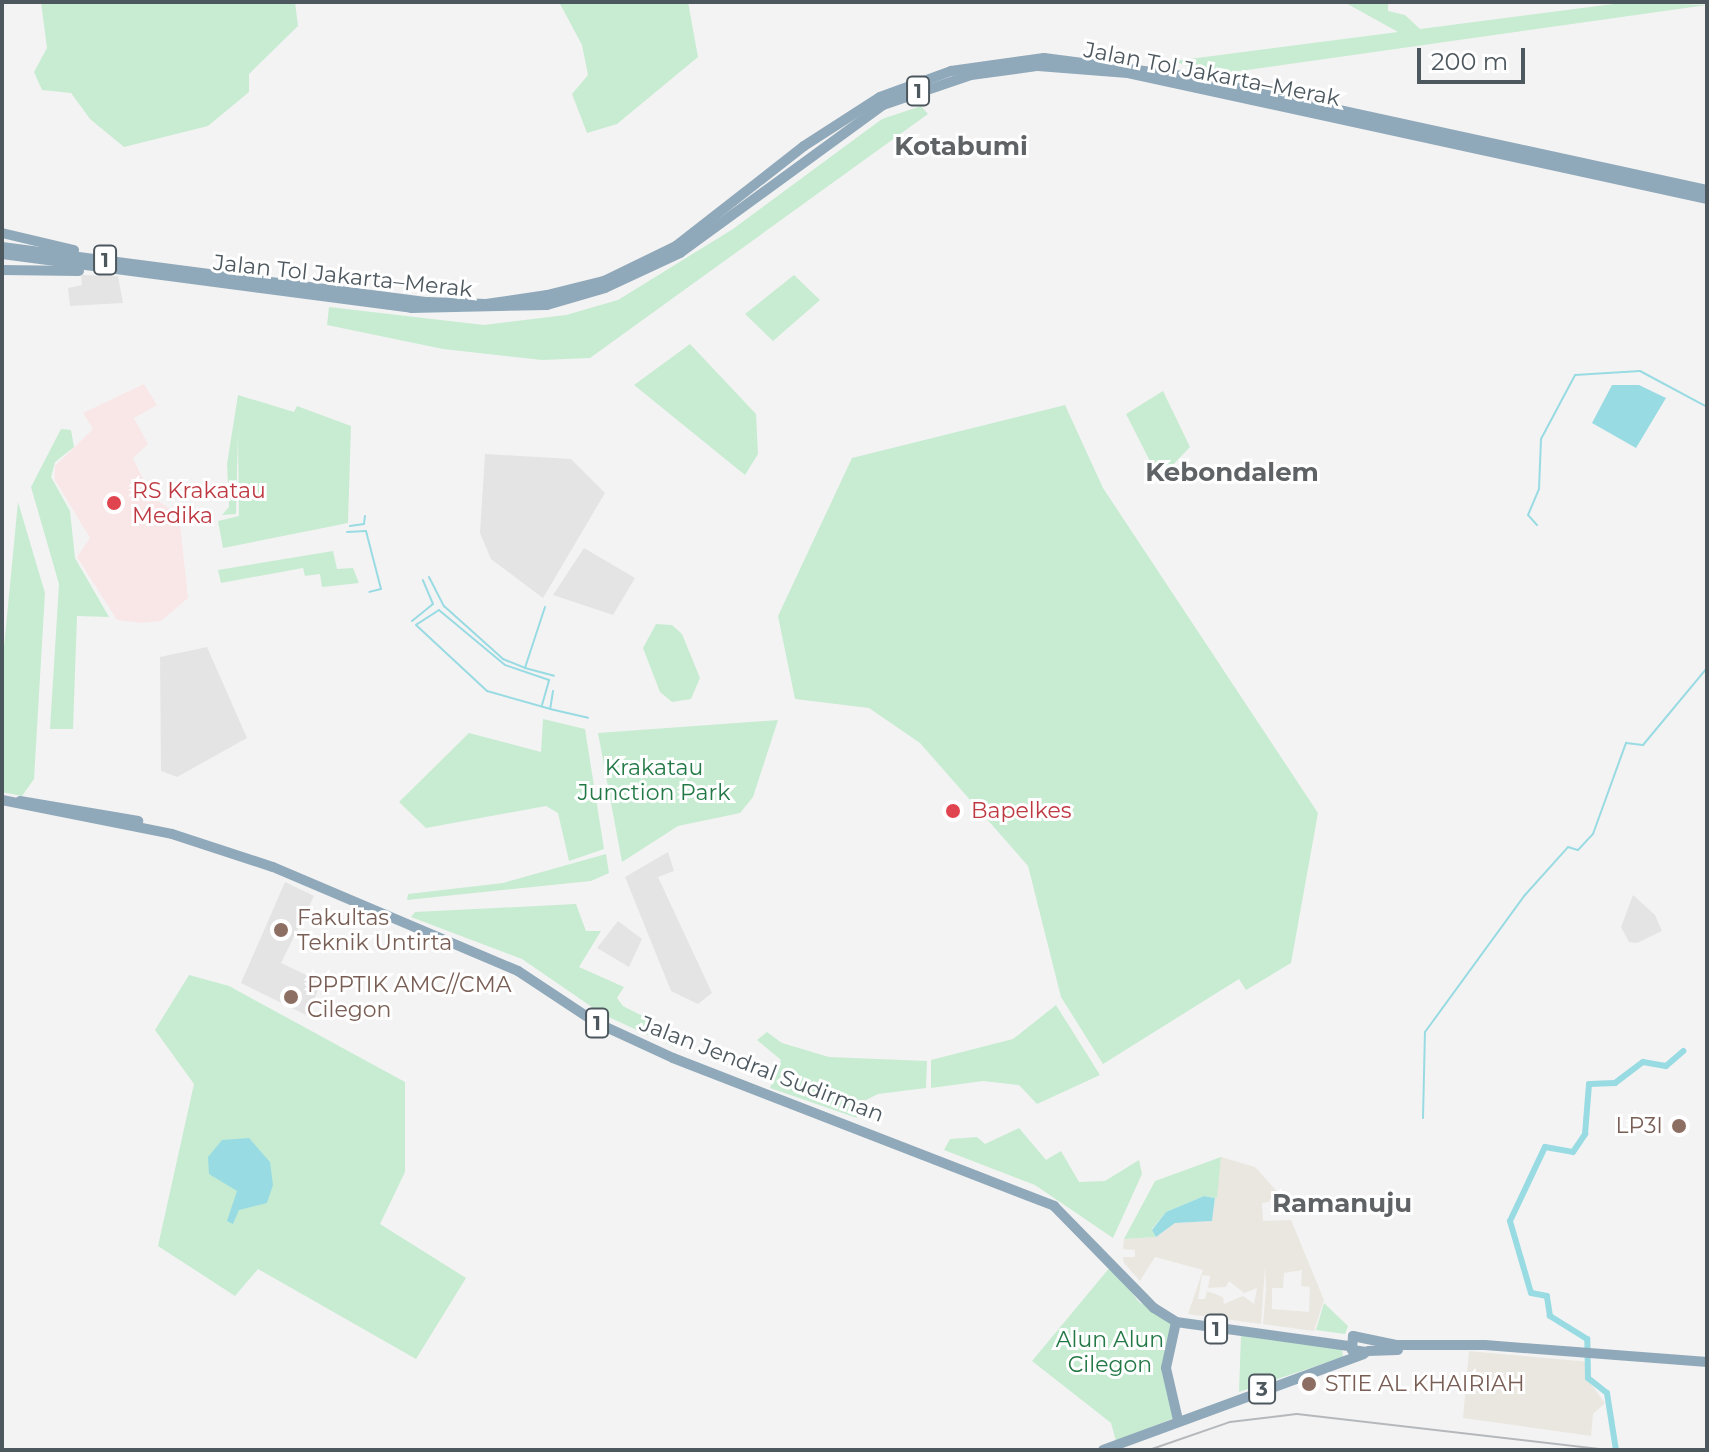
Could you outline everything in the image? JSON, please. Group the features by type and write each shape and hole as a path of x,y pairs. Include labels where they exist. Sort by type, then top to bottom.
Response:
{"highway":[{"name":"Jalan Tol Jakarta–Merak","path":"2,247 427,302 486,304 581,288 676,246 804,146 880,97 951,71 1044,58 1170,73 1707,190"},
{"name":"Jalan Tol Jakarta–Merak","path":"2,254 425,309 547,305 605,288 680,253 883,105 971,75 1038,66 1128,73 1707,199"},
{"path":"2,233 122,262"},
{"path":"2,270 141,273"},
{"path":"24,801 37,793 50,806"},
{"name":"1","path":"2,800 50,806"},
{"name":"Jalan Jendral Sudirman","path":"2,800 172,834 273,867 518,971 595,1022 660,1052 1045,1202 1069,1216 1144,1298 1176,1322 1350,1343"},
{"name":"Jalan Jendral Sudirman","path":"50,806 157,824 239,849 524,967 630,1033 1060,1203 1171,1313 1205,1323 1350,1343"},
{"path":"1176,1322 1166,1368 1178,1420"},
{"name":"1","path":"1593,1357 1369,1339 1358,1334 1350,1343 1367,1352 1471,1349 1593,1357 1707,1364"},
{"path":"1367,1352 1369,1339"},
{"name":"3","path":"1103,1450 1367,1352"}],"shaded area":[{"path":"81,275 118,276 123,303 70,306 68,288 82,285"},
{"name":"RS Krakatau Medika","path":"144,384 157,405 134,418 148,444 133,458 151,496 179,515 188,598 161,621 141,623 117,620 77,557 90,538 55,480 55,466 93,429 83,413"},
{"path":"485,454 571,459 605,493 543,598 491,559 480,533"},
{"path":"584,548 635,578 613,615 553,595"},
{"path":"207,647 247,738 177,777 161,771 160,657"},
{"path":"668,852 674,871 658,877 712,993 698,1004 671,991 625,877"},
{"name":"Fakultas Teknik Untirta","path":"285,882 314,896 281,963 321,982 308,1016 241,983"},
{"path":"1633,895 1655,915 1662,931 1637,943 1629,942 1621,927"},
{"path":"618,921 642,939 629,967 597,948"},
{"path":"1221,1157 1255,1167 1284,1199 1262,1203 1263,1221 1291,1220 1324,1300 1314,1331 1263,1324 1265,1267 1261,1324 1188,1314 1203,1270 1155,1257 1140,1281 1124,1263 1123,1257 1135,1257 1135,1250 1123,1249 1124,1239 1156,1237 1175,1223 1212,1221","holes":["1302,1270 1301,1286 1310,1287 1309,1312 1272,1309 1272,1288 1283,1288 1284,1273","1202,1275 1210,1276 1208,1288 1226,1287 1229,1281 1244,1293 1257,1288 1254,1304 1243,1296 1224,1304 1223,1297 1207,1291 1205,1299 1198,1299"]},
{"path":"1469,1351 1590,1362 1585,1376 1605,1403 1593,1414 1591,1436 1463,1418"}],"green space":[{"path":"41,2 295,2 298,26 249,74 249,92 208,126 124,147 90,119 71,93 42,90 34,72 47,48"},
{"path":"559,2 688,2 698,57 617,124 587,133 572,94 588,75 582,45"},
{"path":"1344,2 1388,2 1388,11 1405,15 1420,29 1629,2 1707,5 1211,75 1174,61 1398,32"},
{"path":"921,106 928,114 590,358 542,360 443,349 327,325 329,307 484,325 566,315 618,300 733,229 882,119"},
{"path":"794,275 820,300 773,341 745,314"},
{"path":"690,344 756,414 758,454 745,475 634,385"},
{"path":"1163,391 1190,447 1166,472 1155,471 1126,414"},
{"path":"238,395 294,412 297,406 351,426 348,523 223,548 218,521 239,516 238,434 236,514 222,515 229,507 227,464"},
{"path":"1065,405 1103,488 1318,813 1291,963 1246,990 1239,979 1103,1064 1061,997 1028,866 920,743 869,708 795,699 778,616 852,458"},
{"path":"61,429 71,430 74,447 55,462 51,477 70,511 75,558 109,617 77,616 73,729 50,729 59,584 31,487"},
{"path":"18,502 45,593 34,779 22,796 2,792 2,668"},
{"path":"333,551 337,569 353,568 359,583 322,587 320,574 305,576 303,568 221,583 218,570"},
{"path":"656,624 672,625 682,634 700,678 691,699 672,702 660,692 643,648"},
{"path":"543,719 585,729 604,849 569,861 558,813 546,806 426,828 399,802 469,733 541,752"},
{"name":"Krakatau Junction Park","path":"778,720 753,797 740,813 678,826 622,862 598,733"},
{"path":"606,854 609,873 591,881 407,900 408,894 503,883"},
{"path":"576,904 586,931 601,931 579,967 624,987 617,998 623,1006 666,1028 674,1047 602,1014 522,959 411,917 415,912"},
{"path":"189,975 229,986 405,1082 405,1172 380,1224 466,1278 416,1359 258,1269 235,1296 158,1246 194,1084 155,1030"},
{"path":"1056,1005 1100,1075 1037,1104 1019,1085 983,1081 931,1088 931,1060 1013,1039"},
{"path":"767,1032 782,1043 829,1057 927,1061 926,1088 878,1094 858,1104 857,1118 770,1088 781,1060 757,1040"},
{"path":"1019,1128 1046,1160 1061,1151 1079,1182 1105,1181 1139,1160 1142,1174 1113,1238 1035,1185 944,1150 950,1139 977,1137 985,1144"},
{"path":"1221,1157 1217,1198 1204,1196 1166,1212 1152,1229 1156,1237 1124,1239 1155,1181"},
{"name":"Alun Alun Cilegon","path":"1111,1266 1139,1302 1173,1323 1162,1368 1174,1418 1116,1441 1111,1423 1032,1361"},
{"path":"1324,1303 1348,1326 1345,1334 1316,1330"},
{"path":"1241,1335 1342,1347 1343,1357 1239,1392"}],"water":[{"path":"1612,385 1639,385 1666,398 1636,448 1592,423"},
{"path":"249,1138 270,1162 273,1185 267,1203 239,1210 233,1224 227,1221 237,1191 209,1174 208,1157 222,1140"},
{"path":"1204,1196 1215,1198 1212,1221 1175,1223 1156,1237 1152,1230 1166,1212"}],"waterway":[{"path":"1537,525 1528,515 1539,489 1541,439 1575,375 1640,371 1707,407"},
{"path":"350,526 364,524 365,516"},
{"path":"347,532 366,531 381,589 369,592"},
{"path":"429,577 444,606 503,659 525,668"},
{"path":"412,621 433,604 423,580"},
{"path":"545,607 525,668 554,676"},
{"path":"542,705 549,680 505,665 439,610 416,625 487,691 550,709"},
{"path":"1423,1118 1425,1032 1525,895 1568,847 1578,850 1593,834 1626,743 1643,745 1707,668"},
{"path":"553,691 550,709 588,718"},
{"path":"1616,1450 1607,1393 1588,1378 1587,1339 1550,1316 1547,1296 1531,1293 1510,1221 1545,1147 1573,1152 1585,1134 1589,1084 1615,1083 1643,1062 1666,1066 1683,1051"}],"railway":[{"path":"1149,1450 1230,1422 1297,1414 1606,1450"}],"place":[{"name":"RS Krakatau Medika","path":"114,503"},
{"name":"Bapelkes","path":"953,811"},
{"name":"Fakultas Teknik Untirta","path":"281,930"},
{"name":"PPPTIK AMC//CMA Cilegon","path":"291,997"},
{"name":"LP3I","path":"1679,1126"},
{"name":"STIE AL KHAIRIAH","path":"1309,1384"}],"district":[{"name":"Kotabumi","path":"961,147"},
{"name":"Kebondalem","path":"1232,473"},
{"name":"Ramanuju","path":"1342,1204"}]}
